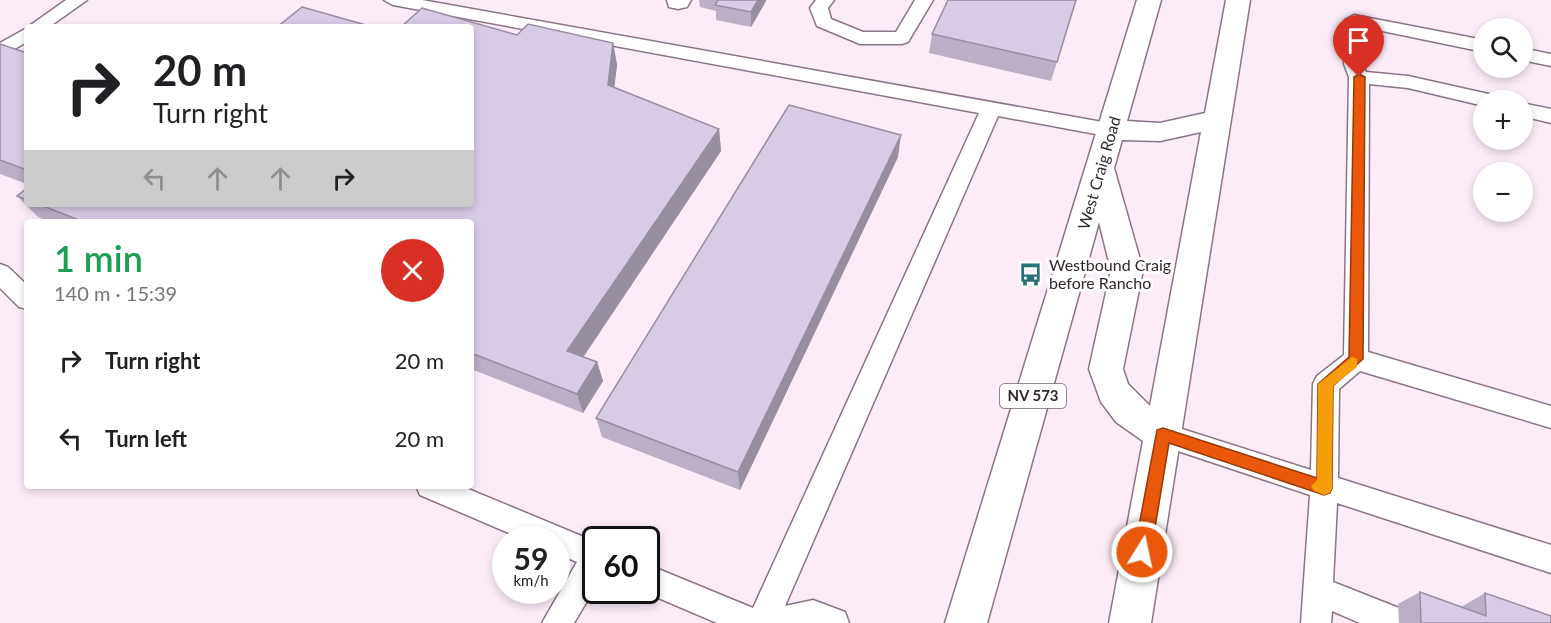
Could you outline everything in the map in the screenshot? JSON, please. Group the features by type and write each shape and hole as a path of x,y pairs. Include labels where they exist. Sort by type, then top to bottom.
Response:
{"main road":[{"name":"West Craig Road","path":"966,623 1149,0"},
{"path":"1130,623 1238,0"},
{"path":"1112,130 1160,132 1216,120"},
{"path":"1100,170 1127,270 1106,369 1113,391 1129,411 1163,435"}],"lane":[{"path":"42,24 78,0"},
{"path":"393,0 1112,130"},
{"path":"825,0 819,8 824,22 860,38 902,38 924,0"},
{"path":"1316,623 1324,488 1326,384 1356,359 1359,77 1353,64 1354,20 1473,44"},
{"path":"0,51 24,36"},
{"path":"1533,56 1551,60"},
{"path":"1359,77 1408,82 1473,97"},
{"path":"762,623 991,109"},
{"path":"1533,112 1551,116"},
{"path":"0,273 24,297"},
{"path":"1356,359 1551,417"},
{"path":"1163,435 1551,559"},
{"path":"437,489 582,551"},
{"path":"558,623 582,581"},
{"path":"660,584 753,623"},
{"path":"1318,591 1398,623"},
{"path":"776,623 813,615 834,623"}],"building":[{"path":"718,0 758,0 751,12 715,5"},
{"path":"948,0 1076,0 1057,62 932,34"},
{"path":"302,7 362,24 281,24"},
{"path":"422,8 517,35 528,24 613,43 608,85 719,129 567,351 597,362 577,394 474,354 474,219 76,219 46,207 474,207 474,24 404,24"},
{"path":"0,44 24,52 24,169 0,160"},
{"path":"789,105 901,135 738,472 596,418"},
{"path":"24,190 24,199 17,196"},
{"path":"1420,592 1486,616 1485,593 1551,616 1551,623 1421,623"}],"slow traffic":[{"path":"1319,486 1324,488 1326,384 1352,363"}],"place":[{"name":"Westbound Craig before Rancho","path":"1031,274"}],"route":[{"path":"1142,552 1163,435 1324,488 1326,384 1356,359 1359,77"}]}
